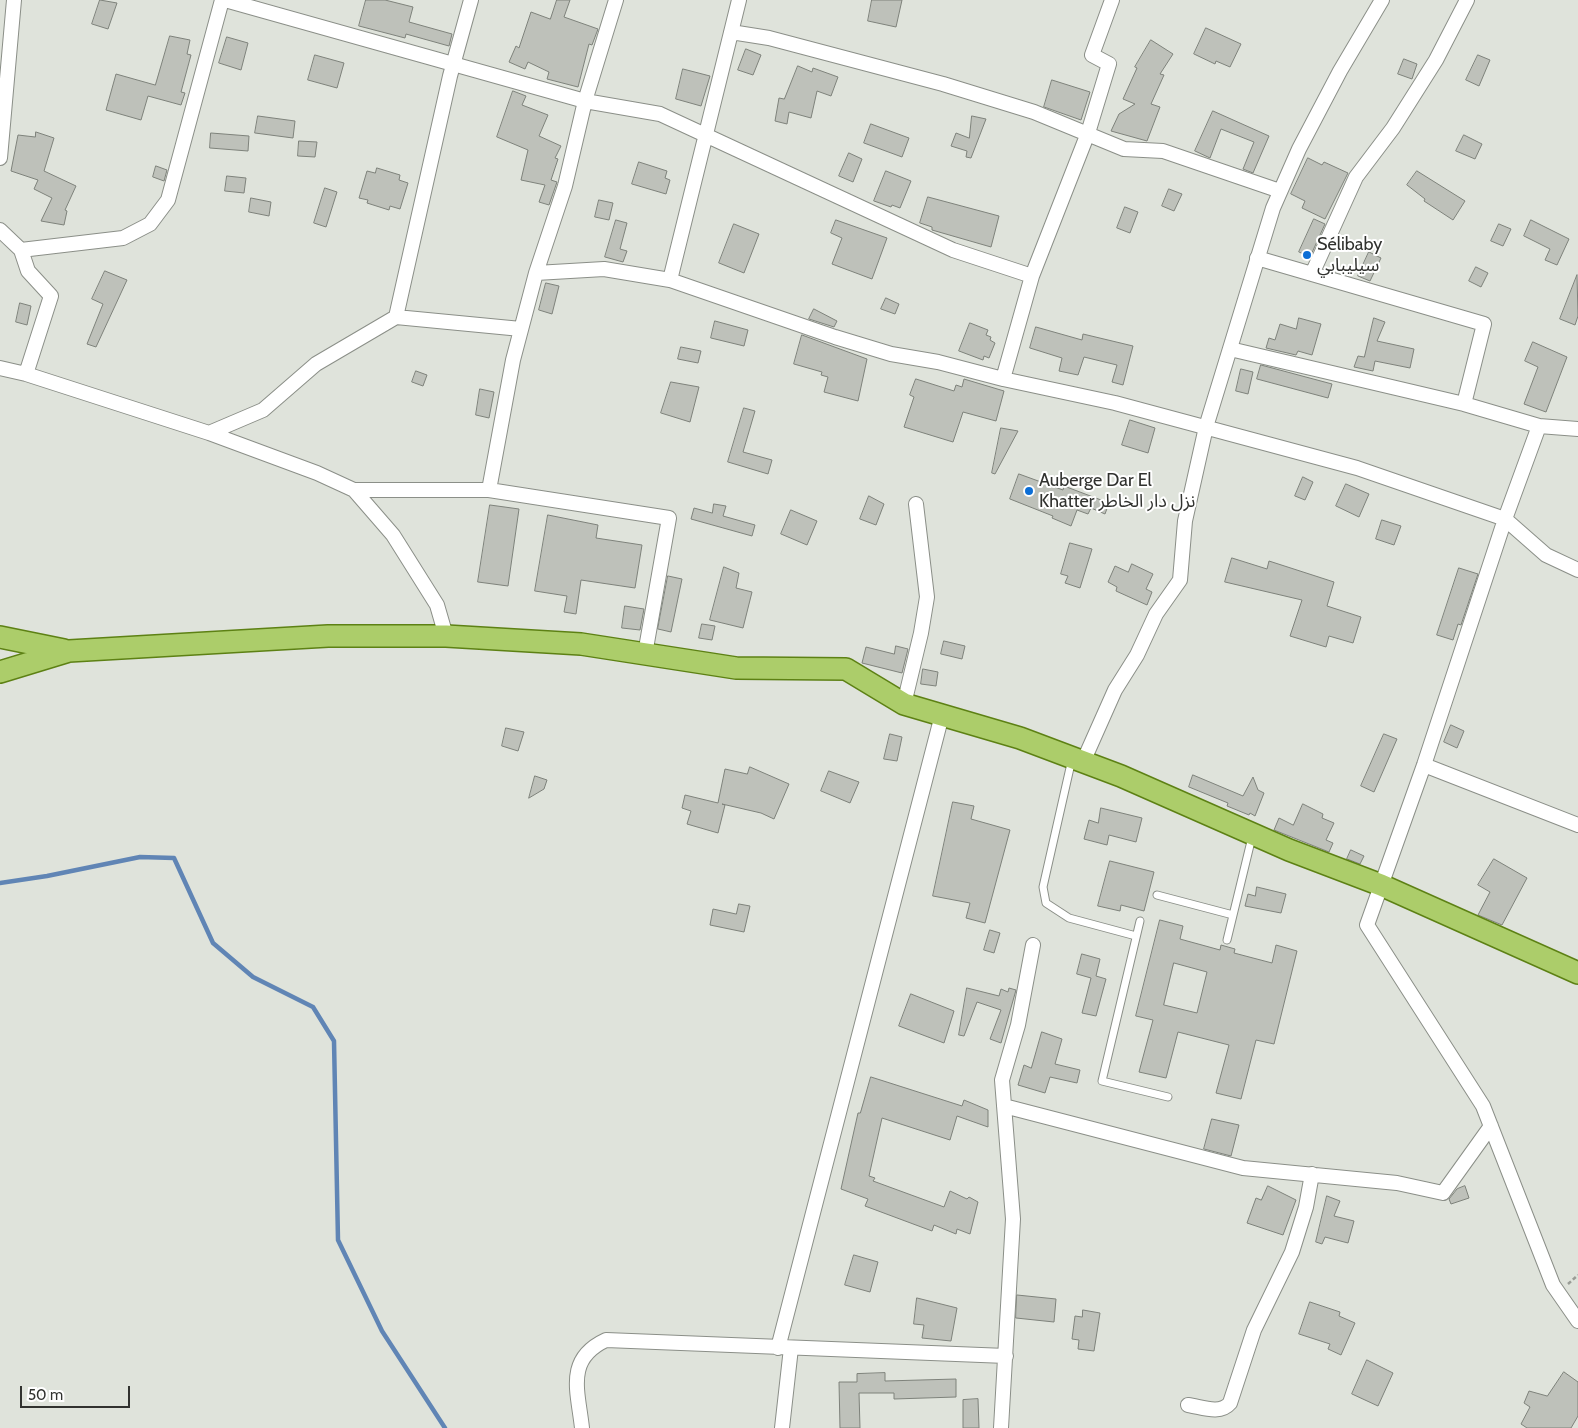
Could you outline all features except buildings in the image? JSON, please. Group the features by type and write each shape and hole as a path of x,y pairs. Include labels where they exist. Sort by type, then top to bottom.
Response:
{"main road":[{"path":"0,672 69,651 328,636 446,636 581,644 736,668 846,668 904,704 1020,738 1078,760 1380,885 1578,973"},
{"path":"0,637 69,651"}],"street":[{"path":"0,158 14,0"},
{"path":"22,250 123,238 150,224 168,200 224,0 585,101 660,114 953,250 1032,276"},
{"path":"396,317 470,0"},
{"path":"489,490 513,360 536,273 565,186 585,101 614,0"},
{"path":"670,280 739,0"},
{"path":"1002,379 1032,276 1088,133 1109,64 1092,55 1112,0"},
{"path":"1078,760 1115,690 1137,655 1156,614 1180,580 1186,521 1206,427 1257,258 1280,191 1299,149 1340,71 1382,0"},
{"path":"1312,274 1356,177 1392,128 1436,60 1467,0"},
{"path":"731,32 769,38 934,82 1034,112 1124,149 1163,151 1280,191"},
{"path":"0,230 22,250 28,271 51,296 26,374"},
{"path":"1257,258 1484,324 1464,404"},
{"path":"536,273 604,269 670,280 890,354 938,362 1002,379 1115,403 1357,468 1505,519 1546,555 1578,570"},
{"path":"210,434 263,410 316,364 396,317 521,329"},
{"path":"1230,349 1464,404 1539,426 1578,429"},
{"path":"0,368 26,374 210,434 317,473 354,490 393,535 437,605 446,636"},
{"path":"1539,426 1505,519 1424,765 1367,925 1483,1106 1553,1285 1578,1321"},
{"path":"354,490 489,490 669,518 645,654"},
{"path":"904,704 921,634 927,597 916,504"},
{"path":"782,1428 784,1348 942,715"},
{"path":"1424,765 1578,825"},
{"path":"1001,1428 1013,1219 1002,1080 1018,1025 1033,945"},
{"path":"1004,1106 1243,1168 1397,1183 1443,1193 1491,1126"},
{"path":"1188,1405 1217,1410 1227,1407 1230,1403 1254,1330 1286,1266 1298,1237 1312,1174"},
{"path":"582,1428 576,1374 581,1359 586,1353 592,1347 606,1340 1006,1356"}],"lane":[{"path":"1078,760 1043,887 1046,903 1069,918 1136,936"},
{"path":"1227,940 1253,834"},
{"path":"1157,895 1233,915"},
{"path":"1140,921 1102,1081 1168,1097"}],"waterway":[{"path":"0,883 47,876 140,857 174,858 213,943 253,977 313,1007 334,1041 338,1240 382,1331 445,1428"}],"place":[{"name":"Sélibaby سيليبابي","path":"1307,255"},
{"name":"Auberge Dar El Khatter نزل دار الخاطر","path":"1029,491"}]}
